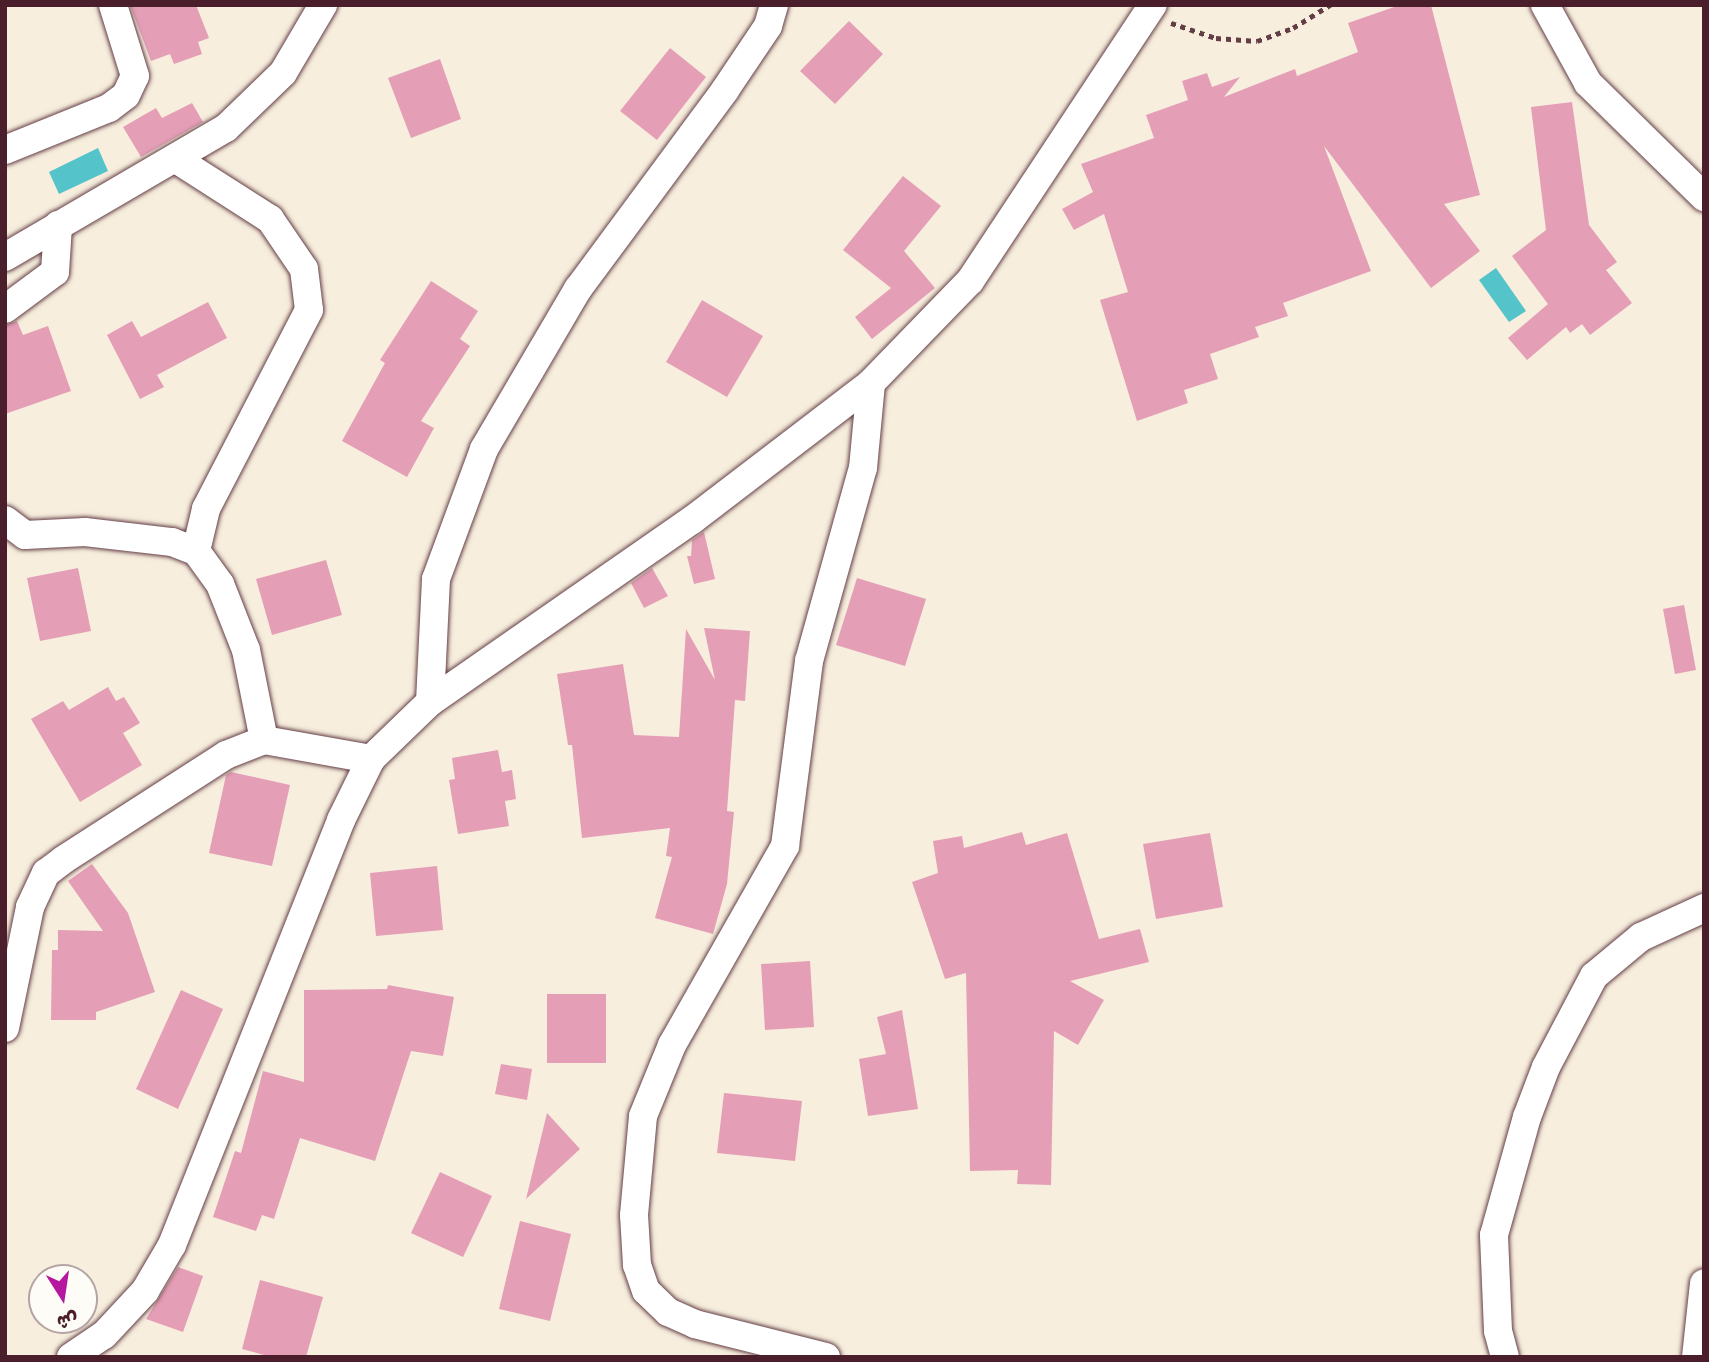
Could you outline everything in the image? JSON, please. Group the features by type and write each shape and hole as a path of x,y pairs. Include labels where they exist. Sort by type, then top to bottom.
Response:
{"street":[{"path":"5,150 109,108 126,95 135,76 134,64 113,5"},
{"path":"5,257 226,128 283,73 323,5"},
{"path":"430,702 436,579 484,449 578,289 725,90 768,26 774,5"},
{"path":"1545,5 1588,83 1704,197"},
{"path":"71,1357 104,1335 145,1291 172,1245 341,820 371,758 430,702 692,520 871,383 970,281 1153,6"},
{"path":"176,159 270,219 304,269 309,310 206,509 196,551"},
{"path":"5,309 55,272 58,225"},
{"path":"826,1357 695,1324 668,1311 646,1291 633,1247 634,1215 643,1116 671,1045 785,846 809,661 863,468 871,383"},
{"path":"5,520 25,535 85,532 172,542 196,551 220,583 246,650 264,740"},
{"path":"5,1028 30,907 46,873 123,818 226,755 264,740 371,758"},
{"path":"1505,1357 1498,1331 1494,1235 1527,1117 1546,1067 1594,976 1641,937 1704,908"},
{"path":"1696,1357 1704,1283"}],"path":[{"path":"1153,6 1163,20 1216,38 1257,41 1293,28 1330,5"}],"water":[{"path":"98,148 108,171 59,194 49,172"},
{"path":"1496,268 1526,311 1509,322 1479,280"}],"building":[{"path":"130,5 196,5 209,38 198,42 202,54 174,64 170,54 151,61"},
{"path":"1400,5 1431,5 1480,195 1444,204 1480,251 1431,288 1324,146 1371,271 1283,303 1288,316 1255,327 1259,337 1210,354 1218,379 1184,390 1188,403 1137,421 1100,300 1128,292 1104,214 1074,230 1062,209 1093,192 1081,164 1154,138 1146,115 1188,100 1182,81 1207,73 1212,87 1240,77 1224,97 1295,69 1297,76 1358,52 1348,23"},
{"path":"849,21 883,54 835,104 800,71"},
{"path":"670,48 706,77 657,140 620,111"},
{"path":"440,59 461,119 411,138 388,78"},
{"path":"1572,102 1589,225 1617,262 1606,270 1632,303 1590,335 1582,324 1570,333 1566,327 1527,360 1508,338 1548,304 1512,256 1546,230 1531,107"},
{"path":"192,103 203,122 141,157 123,127 156,108 162,118"},
{"path":"903,176 941,206 904,251 935,288 872,339 855,317 891,288 843,250"},
{"path":"431,281 478,311 460,339 470,346 421,421 434,428 407,477 342,441 385,363 380,360"},
{"path":"702,300 763,336 727,397 666,362"},
{"path":"208,302 227,338 157,375 164,387 140,399 107,335 132,321 141,337"},
{"path":"17,321 23,335 48,326 71,391 5,414 5,325"},
{"path":"704,532 715,579 694,584 687,556 691,556 692,540"},
{"path":"326,560 342,615 272,635 256,579"},
{"path":"78,568 91,631 40,641 27,578"},
{"path":"652,568 668,596 644,608 631,583"},
{"path":"857,578 926,599 905,666 836,645"},
{"path":"1684,605 1696,670 1675,674 1663,609"},
{"path":"704,628 750,631 745,701 735,700 727,811 734,812 727,884 713,934 655,918 672,857 666,856 670,828 582,838 572,745 568,745 557,674 623,664 634,735 679,737 686,629 715,680"},
{"path":"108,687 116,701 124,697 140,723 123,733 142,765 80,802 31,719 63,701 69,710"},
{"path":"498,750 502,772 512,770 516,799 505,801 509,826 458,834 449,780 455,779 452,758"},
{"path":"231,772 290,785 272,866 209,853 226,775"},
{"path":"1022,832 1026,845 1067,833 1099,939 1140,929 1149,962 1070,981 1104,1000 1078,1045 1054,1031 1051,1185 1017,1184 1018,1170 970,1171 966,973 945,979 912,882 938,873 933,841 962,836 964,848"},
{"path":"1210,833 1223,907 1156,919 1143,844"},
{"path":"92,864 128,913 155,992 96,1012 96,1020 51,1020 52,950 58,950 58,930 103,931 68,881"},
{"path":"437,866 443,930 376,936 370,873"},
{"path":"810,961 814,1027 765,1030 761,964"},
{"path":"388,985 454,997 443,1056 411,1051 375,1161 300,1138 274,1219 262,1215 256,1231 213,1217 235,1151 241,1153 263,1071 304,1082 304,990 387,989"},
{"path":"181,990 223,1009 178,1109 136,1089"},
{"path":"547,994 606,994 606,1063 547,1063"},
{"path":"902,1010 918,1109 868,1116 859,1059 886,1054 877,1017"},
{"path":"501,1064 532,1069 527,1100 495,1094"},
{"path":"724,1093 802,1101 795,1161 717,1153"},
{"path":"547,1113 580,1149 526,1199"},
{"path":"440,1172 492,1196 463,1257 411,1233"},
{"path":"520,1221 571,1234 550,1321 499,1309"},
{"path":"178,1267 203,1276 183,1332 146,1319"},
{"path":"260,1280 323,1297 306,1357 271,1357 242,1349"}]}
